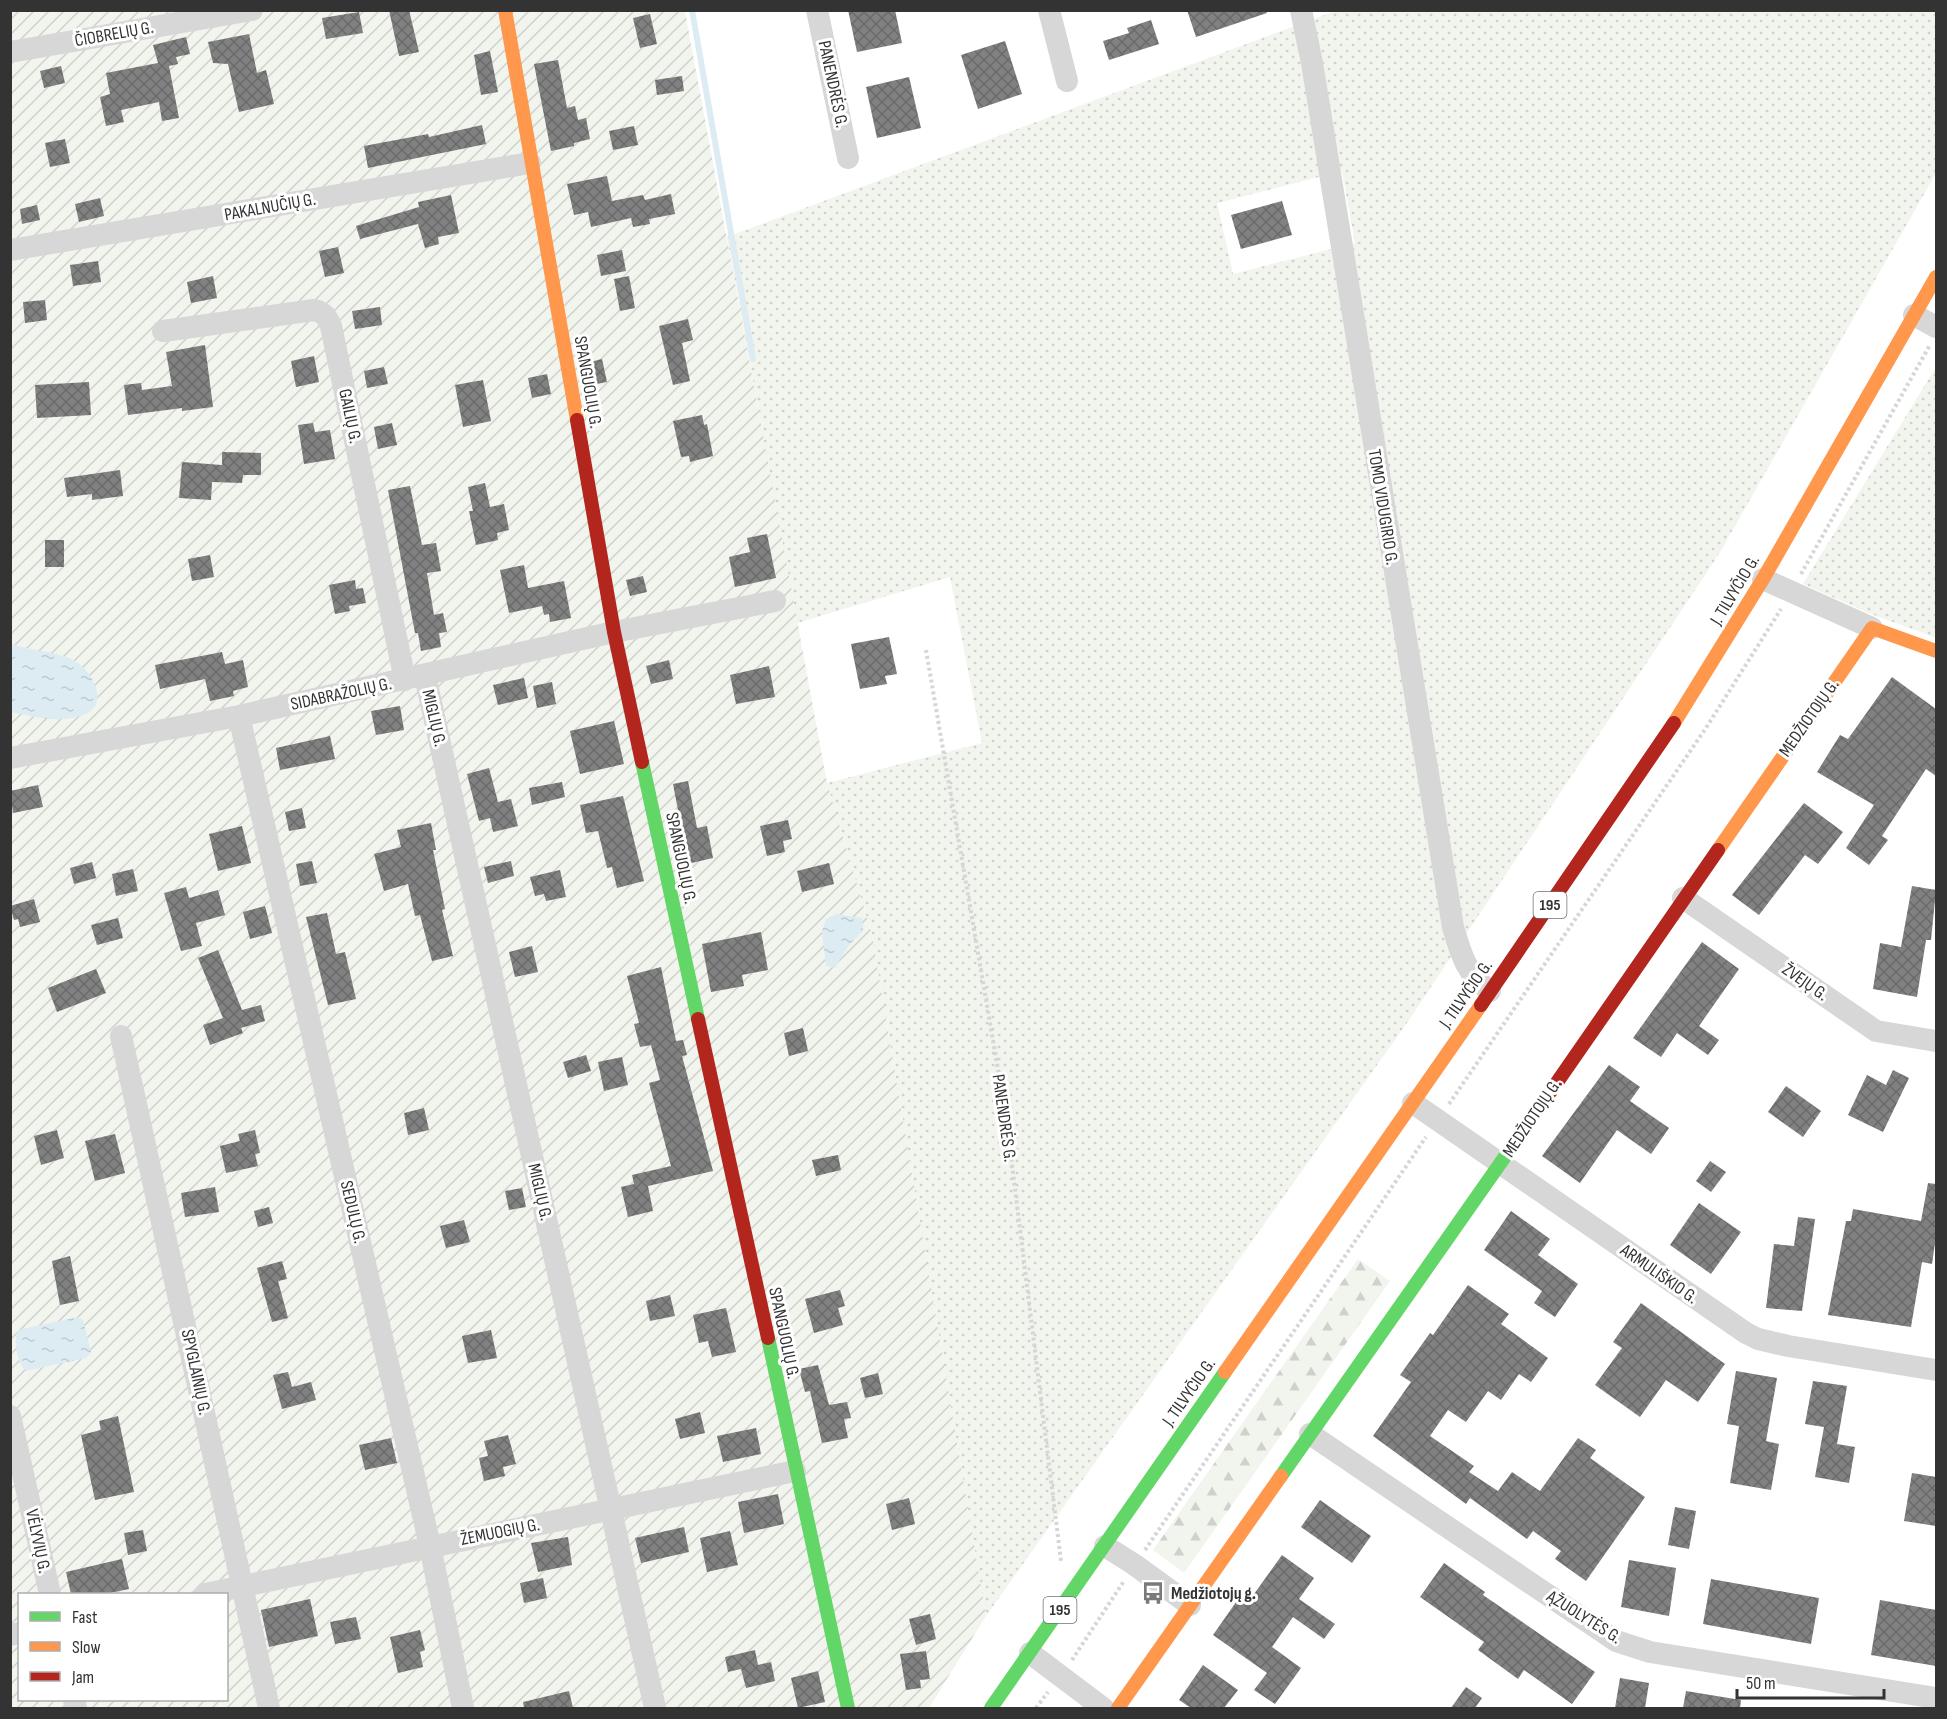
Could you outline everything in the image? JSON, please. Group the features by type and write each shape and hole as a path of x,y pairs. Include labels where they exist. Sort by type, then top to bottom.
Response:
{"street":[{"name":"ČIOBRELIŲ G.","path":"10,52 252,10"},
{"name":"SPANGUOLIŲ G.","path":"505,10 614,632 848,1708"},
{"name":"PANENDRĖS G.","path":"817,10 848,158"},
{"path":"1049,10 1067,81"},
{"name":"TOMO VIDUGIRIO G.","path":"1301,10 1328,157 1453,927 1467,970 1490,992"},
{"name":"PAKALNUČIŲ G.","path":"10,250 530,163"},
{"name":"J. TILVYČIO G.","path":"991,1708 1490,992 1677,718 1763,579 1936,277"},
{"name":"GAILIŲ G.","path":"163,331 314,310 321,311 328,318 415,678"},
{"path":"1914,315 1936,327"},
{"path":"1763,579 1872,628 1936,651"},
{"name":"SIDABRAŽOLIŲ G.","path":"10,758 239,716 614,632 775,601"},
{"name":"MEDŽIOTOJŲ G.","path":"1118,1708 1500,1165 1872,628"},
{"name":"MIGLIŲ G.","path":"415,678 611,1509 655,1708"},
{"name":"SEDULŲ G.","path":"239,716 430,1546 463,1708"},
{"name":"ŽVEJŲ G.","path":"1683,898 1876,1031 1936,1041"},
{"name":"SPYGLAINIŲ G.","path":"121,1036 268,1708"},
{"name":"ARMULIŠKIO G.","path":"1413,1103 1732,1325 1758,1339 1936,1370"},
{"name":"VĖLYVIŲ G.","path":"10,1416 50,1593"},
{"name":"ĄŽUOLYTĖS G.","path":"1310,1434 1616,1641 1650,1652 1936,1698"},
{"name":"ŽEMUOGIŲ G.","path":"210,1593 795,1471"},
{"path":"1105,1546 1135,1564 1190,1605"},
{"path":"1030,1653 1103,1708"}],"path":[{"name":"PANENDRĖS G.","path":"926,650 1005,1116 1061,1560 1080,1581"}],"green space":[{"path":"11,11 685,11 827,783 872,935 986,1616 929,1708 11,1708"},
{"path":"1335,11 1936,11 1936,173 1719,554 1409,1020 986,1616 872,935 827,783 982,743 950,577 797,623 727,237","holes":["1342,171 1355,243 1233,274 1217,203"]},
{"path":"1936,367 1936,638 1866,612 1803,584"},
{"path":"1358,1259 1390,1281 1184,1573 1153,1550"}],"water":[{"path":"11,644 69,658 77,663 92,678 98,696 96,704 90,711 80,716 63,719 11,712"},
{"path":"836,914 862,918 863,931 849,945 835,968 826,966 822,931 826,919"},
{"path":"77,1317 83,1320 91,1352 86,1358 26,1371 20,1363 17,1352 18,1330"}],"building":[{"path":"389,10 409,10 419,52 399,56"},
{"path":"848,10 895,10 902,43 857,52"},
{"path":"1187,10 1266,10 1267,13 1196,37"},
{"path":"359,12 363,33 326,39 322,18"},
{"path":"650,14 657,44 640,48 633,18"},
{"path":"1151,20 1159,44 1109,60 1103,41 1129,33 1127,28"},
{"path":"249,34 257,73 266,70 274,104 239,112 228,64 213,63 208,42"},
{"path":"186,37 190,54 176,57 178,64 169,66 179,118 162,121 159,102 121,110 124,122 106,126 100,97 110,94 106,73 158,63 153,45"},
{"path":"1005,41 1022,94 978,109 961,55"},
{"path":"490,51 498,92 481,95 474,55"},
{"path":"558,60 567,108 575,106 578,120 586,118 590,139 574,143 574,146 551,151 534,64"},
{"path":"61,66 65,83 44,88 40,71"},
{"path":"682,76 684,91 657,95 655,80"},
{"path":"909,77 921,128 877,138 866,87"},
{"path":"482,125 486,144 368,168 364,146 428,134 429,137"},
{"path":"634,126 638,145 613,150 609,131"},
{"path":"65,139 70,163 50,167 45,143"},
{"path":"607,176 612,201 643,195 645,200 671,194 675,214 649,219 650,224 633,227 631,218 591,227 588,212 574,215 567,184"},
{"path":"451,195 459,233 438,237 439,244 425,248 418,224 360,239 356,226 419,207 418,202"},
{"path":"100,198 104,216 79,222 75,204"},
{"path":"1282,201 1292,235 1241,249 1231,215"},
{"path":"37,205 40,220 22,224 20,209"},
{"path":"338,247 344,273 325,277 319,251"},
{"path":"622,250 626,271 601,276 597,255"},
{"path":"98,261 101,282 73,286 70,265"},
{"path":"213,276 217,298 191,303 187,282"},
{"path":"629,276 635,308 620,311 614,279"},
{"path":"45,300 47,320 25,323 23,302"},
{"path":"380,307 382,325 355,329 352,311"},
{"path":"688,319 693,340 682,343 690,381 673,385 659,326"},
{"path":"205,345 213,407 182,411 182,408 128,415 124,385 141,383 142,390 172,386 166,352"},
{"path":"314,356 319,382 296,387 291,361"},
{"path":"602,359 607,382 591,385 586,363"},
{"path":"384,367 388,384 367,388 364,371"},
{"path":"547,374 551,394 532,398 528,378"},
{"path":"483,380 491,421 463,427 455,385"},
{"path":"89,382 91,415 37,418 35,385"},
{"path":"702,415 704,425 707,424 713,456 690,462 689,456 681,457 673,421"},
{"path":"313,423 315,432 330,430 335,459 304,464 298,425"},
{"path":"392,423 397,445 378,449 374,427"},
{"path":"222,452 261,453 261,475 243,475 242,483 212,482 211,500 179,498 182,462 222,465"},
{"path":"120,470 123,496 92,500 92,494 67,497 64,478"},
{"path":"485,483 490,507 504,504 509,530 497,533 498,540 476,545 469,511 473,511 468,487"},
{"path":"410,486 422,545 436,543 441,571 427,573 434,615 443,613 447,632 439,633 441,647 421,651 418,633 415,633 388,490"},
{"path":"767,534 776,578 735,587 729,557 750,552 747,538"},
{"path":"45,540 64,540 64,567 45,567"},
{"path":"210,555 214,577 192,581 188,559"},
{"path":"524,565 528,588 564,581 571,618 550,622 549,614 544,615 542,606 509,613 500,570"},
{"path":"643,576 647,592 630,596 626,580"},
{"path":"355,580 356,589 363,588 366,603 349,606 350,611 335,614 329,585"},
{"path":"889,637 897,674 885,676 887,684 860,689 851,644"},
{"path":"222,652 225,664 243,660 248,687 233,691 234,696 210,701 205,679 160,689 155,665"},
{"path":"669,660 673,679 651,684 646,666"},
{"path":"769,666 775,697 736,704 730,675"},
{"path":"1892,677 1936,709 1936,776 1926,769 1882,836 1888,840 1869,865 1846,848 1874,805 1817,772 1840,735 1848,739"},
{"path":"524,678 528,698 498,705 493,685"},
{"path":"552,682 556,704 537,708 533,686"},
{"path":"400,706 404,730 376,735 371,711"},
{"path":"614,721 624,764 580,774 570,731"},
{"path":"330,736 335,759 280,770 276,748"},
{"path":"489,768 498,802 511,799 518,826 493,832 490,818 479,821 467,774"},
{"path":"688,781 697,828 707,826 713,858 683,865 676,832 682,831 673,784"},
{"path":"562,782 565,797 532,805 529,788"},
{"path":"38,785 43,807 13,813 10,791"},
{"path":"623,796 644,881 617,888 612,867 607,868 598,831 586,833 580,805"},
{"path":"1804,803 1843,832 1818,864 1805,855 1759,915 1732,895"},
{"path":"302,808 306,828 289,831 285,812"},
{"path":"788,820 792,839 783,841 785,852 767,856 760,826"},
{"path":"431,823 436,850 433,850 445,909 442,910 453,956 432,961 420,915 415,916 408,884 384,891 374,854 401,847 397,830"},
{"path":"242,826 251,863 218,871 209,834"},
{"path":"312,861 317,883 300,886 296,864"},
{"path":"511,861 514,876 488,883 484,867"},
{"path":"92,862 96,878 74,884 70,868"},
{"path":"829,863 834,884 802,892 797,871"},
{"path":"133,869 138,891 116,896 112,874"},
{"path":"560,870 566,897 546,901 544,894 535,896 530,877"},
{"path":"1912,886 1936,890 1931,940 1926,940 1917,997 1873,989 1880,943 1901,947"},
{"path":"186,887 189,898 218,890 225,915 196,923 202,946 181,951 164,893"},
{"path":"34,899 40,922 20,927 18,919 14,920 10,906"},
{"path":"265,906 272,933 250,939 243,912"},
{"path":"327,913 336,954 345,952 356,999 328,1005 306,917"},
{"path":"118,918 123,938 97,945 91,925"},
{"path":"761,932 768,970 742,975 744,986 711,992 702,944"},
{"path":"1702,942 1739,969 1699,1026 1719,1040 1708,1055 1677,1033 1661,1057 1633,1038"},
{"path":"532,946 538,972 515,977 509,952"},
{"path":"218,950 242,1010 261,1005 265,1021 241,1028 243,1033 210,1045 203,1025 223,1018 198,958"},
{"path":"661,967 676,1041 683,1040 687,1055 682,1056 713,1171 648,1186 653,1211 628,1217 621,1187 634,1184 632,1175 671,1166 649,1083 660,1080 651,1045 640,1047 634,1024 639,1023 627,976"},
{"path":"96,969 106,993 57,1012 48,988"},
{"path":"803,1028 808,1051 789,1056 784,1033"},
{"path":"586,1055 591,1071 568,1078 563,1062"},
{"path":"622,1057 628,1085 604,1091 598,1062"},
{"path":"1609,1065 1640,1087 1630,1101 1669,1128 1651,1154 1617,1130 1580,1183 1542,1156"},
{"path":"1893,1070 1909,1078 1883,1132 1848,1115 1867,1075 1886,1085"},
{"path":"1786,1086 1821,1111 1803,1137 1768,1112"},
{"path":"424,1108 429,1130 408,1135 404,1113"},
{"path":"57,1130 64,1158 41,1165 34,1136"},
{"path":"255,1130 260,1153 255,1154 258,1166 226,1173 220,1146 240,1141 238,1134"},
{"path":"115,1134 125,1173 95,1181 85,1141"},
{"path":"838,1155 841,1170 816,1176 812,1160"},
{"path":"1710,1161 1726,1172 1711,1192 1696,1181"},
{"path":"1928,1183 1936,1184 1936,1236 1932,1264 1922,1262 1911,1327 1828,1315 1846,1221 1851,1221 1853,1209 1921,1221"},
{"path":"215,1187 219,1212 185,1217 181,1193"},
{"path":"522,1188 526,1207 509,1210 505,1191"},
{"path":"1699,1203 1741,1232 1711,1274 1670,1245"},
{"path":"269,1207 273,1223 258,1227 254,1211"},
{"path":"1511,1211 1550,1239 1538,1255 1578,1284 1555,1317 1534,1303 1542,1291 1484,1250"},
{"path":"1798,1217 1815,1219 1802,1311 1766,1308 1774,1244 1794,1246"},
{"path":"464,1220 470,1242 446,1248 440,1226"},
{"path":"70,1256 79,1301 60,1305 52,1261"},
{"path":"282,1261 287,1279 278,1281 288,1318 272,1322 257,1268"},
{"path":"1468,1285 1509,1314 1501,1324 1548,1358 1531,1382 1519,1374 1501,1400 1488,1391 1466,1422 1448,1410 1430,1436 1474,1466 1469,1472 1498,1491 1512,1472 1540,1491 1578,1438 1596,1450 1590,1458 1645,1497 1586,1581 1555,1559 1561,1551 1533,1531 1527,1539 1470,1498 1466,1504 1373,1436 1411,1382 1400,1375 1430,1333 1433,1335"},
{"path":"840,1290 845,1306 838,1308 843,1325 814,1333 805,1299"},
{"path":"670,1295 675,1316 650,1321 646,1301"},
{"path":"1641,1303 1725,1364 1698,1402 1666,1380 1640,1417 1595,1385 1622,1348 1613,1342"},
{"path":"726,1308 736,1352 712,1357 708,1341 699,1343 693,1315"},
{"path":"491,1330 497,1358 468,1363 462,1336"},
{"path":"818,1365 829,1405 847,1402 851,1418 844,1419 848,1438 822,1443 810,1391 805,1392 799,1369"},
{"path":"1736,1371 1777,1378 1766,1441 1779,1444 1771,1490 1730,1483 1739,1426 1727,1424"},
{"path":"288,1372 292,1387 311,1382 316,1400 282,1409 273,1375"},
{"path":"878,1373 883,1394 865,1398 860,1378"},
{"path":"1813,1381 1847,1386 1837,1444 1855,1447 1849,1483 1815,1477 1824,1427 1805,1424"},
{"path":"700,1412 705,1433 680,1439 675,1419"},
{"path":"118,1416 134,1492 95,1500 81,1435 101,1430 99,1421"},
{"path":"756,1428 761,1454 723,1462 717,1436"},
{"path":"508,1435 516,1464 503,1467 505,1476 484,1481 479,1458 488,1456 484,1441"},
{"path":"391,1438 397,1463 365,1470 359,1445"},
{"path":"1912,1473 1936,1477 1936,1526 1904,1521"},
{"path":"778,1494 784,1524 744,1533 738,1502"},
{"path":"909,1498 915,1524 892,1530 886,1504"},
{"path":"1320,1500 1371,1536 1352,1563 1301,1527"},
{"path":"1675,1507 1696,1511 1689,1549 1668,1545"},
{"path":"684,1527 689,1552 641,1563 635,1538"},
{"path":"143,1530 147,1551 128,1555 124,1533"},
{"path":"730,1531 738,1565 707,1572 700,1538"},
{"path":"568,1537 572,1565 538,1572 531,1543"},
{"path":"1282,1555 1314,1578 1299,1599 1335,1624 1324,1639 1293,1617 1272,1647 1301,1668 1275,1704 1254,1690 1267,1673 1213,1635 1241,1595 1249,1601"},
{"path":"122,1559 129,1589 110,1593 71,1593 66,1572"},
{"path":"1629,1560 1676,1568 1669,1616 1621,1607"},
{"path":"1444,1563 1485,1592 1483,1595 1595,1672 1572,1704 1524,1670 1518,1679 1478,1650 1484,1642 1420,1597"},
{"path":"543,1578 547,1598 524,1603 520,1583"},
{"path":"1711,1579 1819,1598 1811,1644 1703,1624"},
{"path":"310,1599 318,1636 269,1647 261,1610"},
{"path":"1880,1600 1936,1610 1936,1666 1871,1655"},
{"path":"930,1614 936,1639 916,1645 909,1619"},
{"path":"356,1617 361,1639 335,1644 330,1622"},
{"path":"420,1630 425,1650 420,1652 423,1667 398,1673 390,1637"},
{"path":"755,1650 758,1665 771,1662 775,1681 746,1688 741,1669 728,1672 725,1657"},
{"path":"926,1651 930,1679 920,1680 921,1688 906,1690 900,1654"},
{"path":"1203,1665 1238,1690 1224,1708 1191,1708 1179,1700"},
{"path":"818,1671 825,1702 798,1708 791,1678"},
{"path":"1620,1678 1649,1683 1645,1708 1615,1708"},
{"path":"1466,1687 1482,1698 1475,1708 1451,1708"},
{"path":"569,1691 573,1708 524,1708 523,1702"},
{"path":"1686,1691 1741,1700 1740,1708 1683,1708"}],"waterway":[{"path":"692,10 753,359"}],"traffic: fast":[{"path":"642,762 698,1019"},
{"path":"1281,1476 1551,1091"},
{"path":"768,1338 848,1708"},
{"path":"991,1708 1225,1372"}],"traffic: slow":[{"path":"505,10 577,420"},
{"path":"1674,723 1763,579 1936,277"},
{"path":"1718,850 1872,628 1936,651"},
{"path":"1225,1372 1481,1005"},
{"path":"1118,1708 1281,1476"}],"traffic: jam":[{"path":"577,420 614,632 642,762"},
{"path":"1481,1005 1674,723"},
{"path":"1551,1091 1718,850"},
{"path":"698,1019 768,1338"}],"place":[{"name":"Medžiotojų g.","path":"1153,1593"}]}
